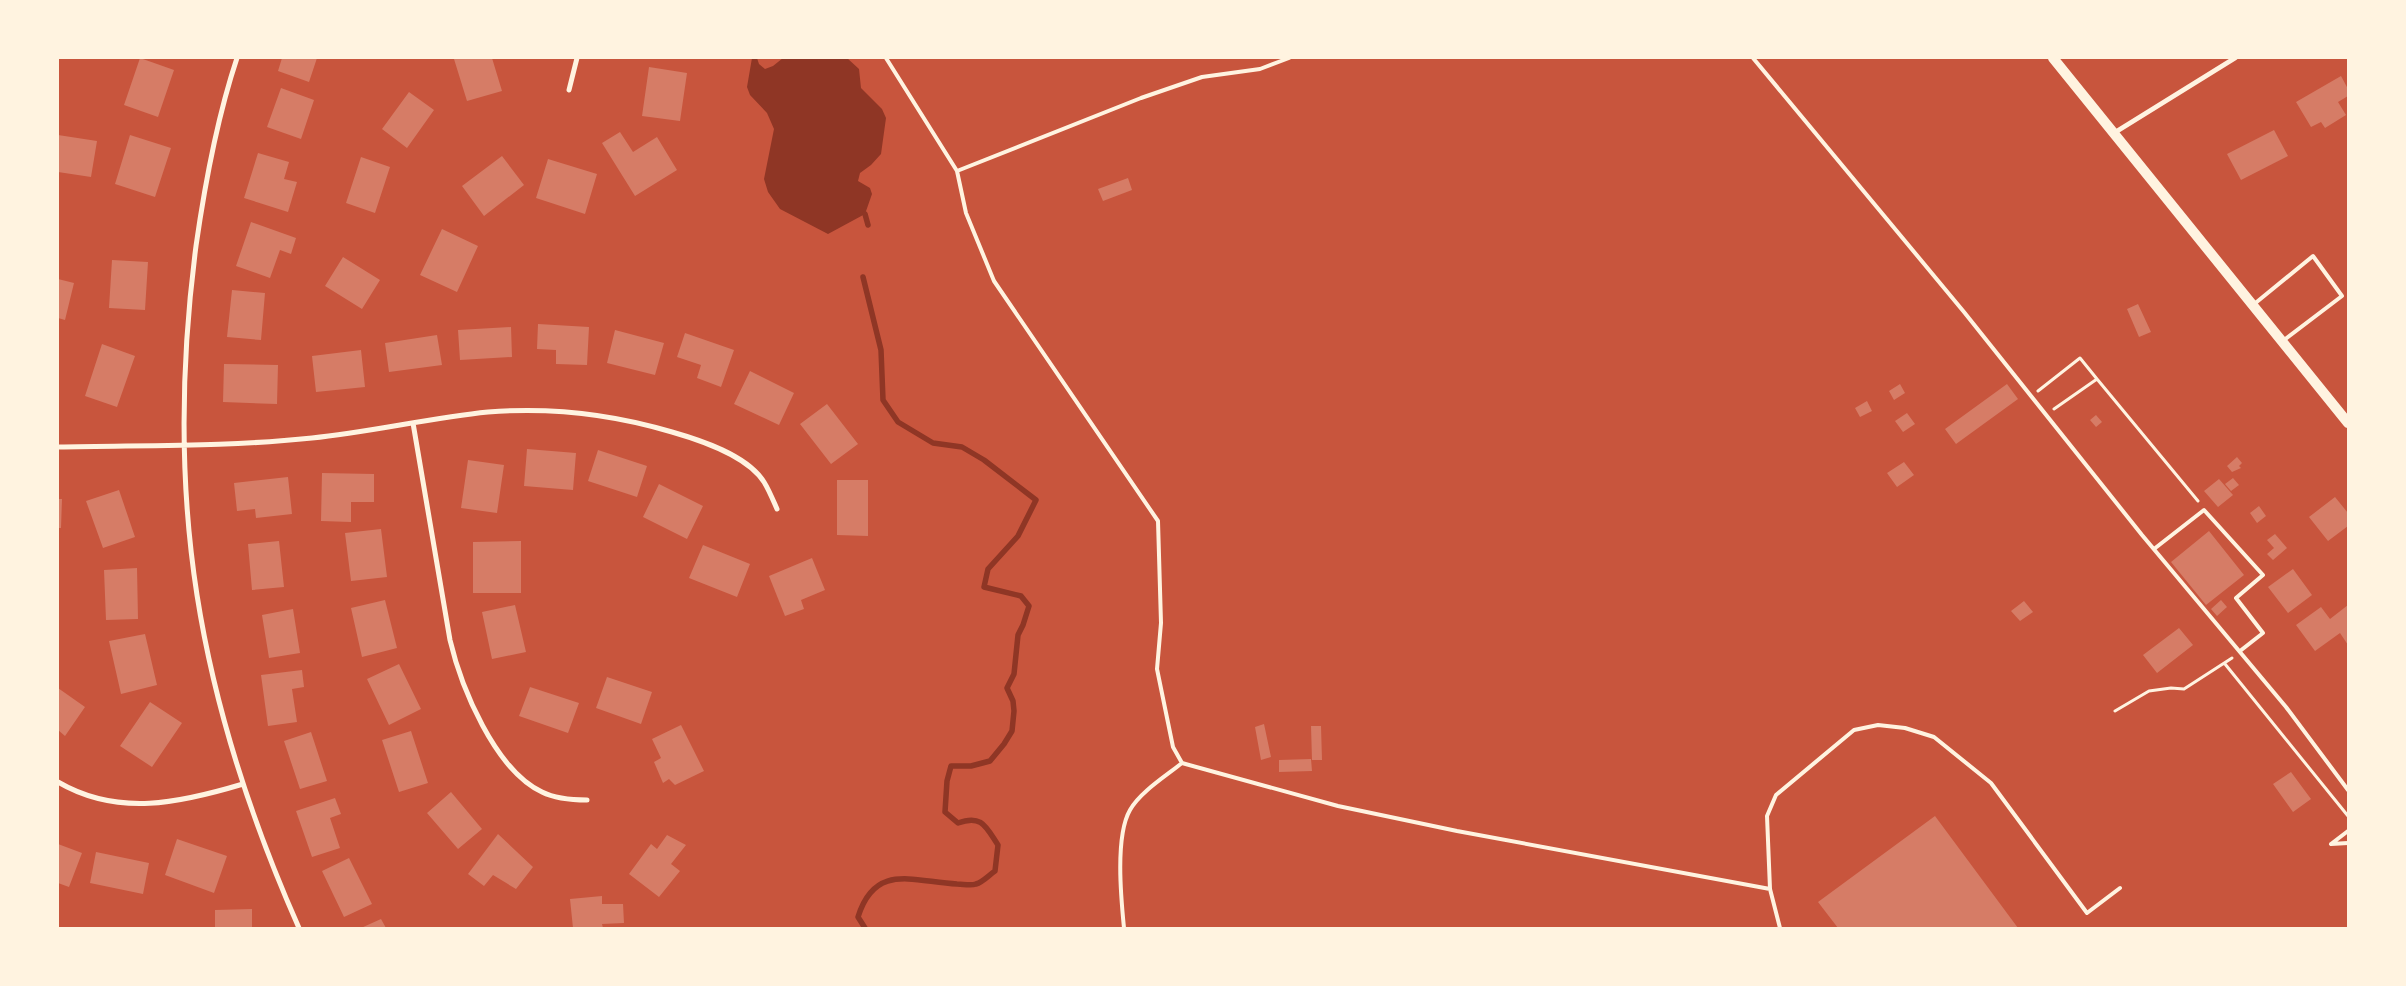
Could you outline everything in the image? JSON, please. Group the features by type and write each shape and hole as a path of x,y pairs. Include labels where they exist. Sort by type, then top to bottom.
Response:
{"main road":[{"path":"2052,58 2348,424"}],"street":[{"path":"237,58 222,110 202,203 190,296 184,381 185,444 190,530 197,595 220,707 243,784 273,870 299,928"},
{"path":"570,90 577,58"},
{"path":"2114,134 2235,58"},
{"path":"58,447 313,438 488,412 541,410 593,413 645,423 695,438 740,459 763,481 777,509"},
{"path":"413,423 450,640 468,699 492,742 527,782 540,791 555,797 587,800"},
{"path":"58,782 83,794 107,801 145,805 183,800 243,784"}],"lane":[{"path":"886,58 957,171 966,213 994,281 1158,521 1161,622 1157,669 1173,747 1182,764 1347,808 1770,889"},
{"path":"957,171 1141,98 1202,77 1260,69 1289,58"},
{"path":"1753,58 2032,396 2154,549 2286,707 2348,790"},
{"path":"2253,305 2313,256 2342,296 2282,341"},
{"path":"2154,549 2204,510 2263,575 2236,598 2263,633 2240,651"},
{"path":"1780,928 1770,889 1767,816 1776,795 1854,730 1878,725 1905,728 1934,737 1991,783 2087,913 2120,888"},
{"path":"1124,928 1120,847 1130,810 1152,786 1182,764"},
{"path":"2348,831 2331,844 2348,843"}],"path":[{"path":"2032,396 2080,358 2204,510"},
{"path":"2046,415 2097,379"},
{"path":"2115,711 2149,691 2171,688 2184,689 2225,664 2240,651"},
{"path":"2225,664 2348,816"}],"shaded area":[{"path":"752,58 757,58 759,64 765,69 773,66 783,58 847,58 859,69 861,88 882,109 886,118 881,154 860,173 858,181 870,188 872,194 865,214 828,234 780,209 768,192 764,179 774,129 767,113 750,95 747,87"}],"building":[{"path":"140,58 174,70 158,117 124,105"},
{"path":"282,58 317,58 309,82 278,71"},
{"path":"492,58 502,91 467,101 454,59"},
{"path":"649,67 687,73 680,121 642,116"},
{"path":"2341,76 2348,89 2348,96 2338,102 2346,115 2325,128 2321,122 2311,127 2296,102"},
{"path":"281,88 314,100 301,139 267,127"},
{"path":"409,92 434,110 407,148 382,129"},
{"path":"2274,130 2288,156 2241,180 2227,154"},
{"path":"620,132 633,152 657,137 677,170 635,196 602,143"},
{"path":"58,135 97,141 91,177 58,172"},
{"path":"130,135 171,148 155,197 115,184"},
{"path":"258,153 289,162 284,179 297,182 288,212 244,198"},
{"path":"502,156 524,185 484,216 462,186"},
{"path":"361,157 390,167 375,213 346,203"},
{"path":"548,159 597,174 585,214 536,198"},
{"path":"1128,178 1132,190 1103,201 1098,189"},
{"path":"251,222 296,238 291,254 280,250 270,278 236,266"},
{"path":"442,229 478,246 457,292 420,275"},
{"path":"343,257 380,280 362,309 325,286"},
{"path":"112,260 148,262 145,310 109,308"},
{"path":"58,279 74,283 65,320 58,318"},
{"path":"232,290 265,293 261,340 227,337"},
{"path":"2138,304 2151,332 2139,337 2127,309"},
{"path":"538,324 589,327 587,365 556,364 556,350 537,349"},
{"path":"511,327 512,357 460,360 458,330"},
{"path":"615,330 664,343 655,375 607,363"},
{"path":"685,333 734,350 721,387 697,378 701,365 677,357"},
{"path":"437,335 442,365 389,372 385,343"},
{"path":"102,344 135,356 117,407 85,396"},
{"path":"361,350 365,387 316,392 312,356"},
{"path":"224,364 278,365 277,404 223,402"},
{"path":"750,371 794,393 779,425 734,404"},
{"path":"1900,384 1905,393 1894,400 1889,391"},
{"path":"2007,384 2018,399 1956,444 1945,429"},
{"path":"1867,401 1872,411 1860,417 1855,408"},
{"path":"827,404 858,444 831,464 800,424"},
{"path":"1907,413 1915,424 1903,432 1895,421"},
{"path":"2096,415 2102,422 2096,427 2090,420"},
{"path":"527,449 576,453 573,490 524,486"},
{"path":"598,450 647,466 637,497 588,481"},
{"path":"2237,457 2242,463 2239,466 2241,468 2232,472 2227,466"},
{"path":"468,460 504,465 497,513 461,508"},
{"path":"1904,462 1914,475 1897,487 1887,473"},
{"path":"322,473 374,474 374,502 351,502 351,522 321,521"},
{"path":"288,477 292,514 256,518 255,509 237,511 234,483"},
{"path":"2233,478 2239,485 2231,491 2225,484"},
{"path":"2219,479 2233,495 2218,507 2204,491"},
{"path":"837,480 868,480 868,536 837,535"},
{"path":"659,484 703,506 687,539 643,517"},
{"path":"119,490 135,537 103,548 86,501"},
{"path":"2335,497 2348,513 2348,526 2328,541 2309,517"},
{"path":"58,499 62,499 61,528 58,528"},
{"path":"2259,506 2266,516 2257,523 2250,513"},
{"path":"381,529 387,577 351,581 345,533"},
{"path":"2209,531 2244,575 2206,605 2171,562"},
{"path":"2275,534 2287,548 2273,560 2267,554 2274,548 2267,540"},
{"path":"279,541 284,587 252,590 248,544"},
{"path":"521,541 521,593 473,593 473,542"},
{"path":"703,545 750,564 737,597 689,578"},
{"path":"812,558 825,590 801,600 804,609 785,616 769,576"},
{"path":"137,568 138,619 106,620 104,570"},
{"path":"2293,569 2312,595 2288,613 2268,587"},
{"path":"385,600 397,648 362,657 351,608"},
{"path":"2221,600 2227,607 2217,616 2211,609"},
{"path":"2024,601 2033,612 2020,621 2011,611"},
{"path":"515,605 526,652 492,659 482,612"},
{"path":"2348,605 2348,645 2340,633 2315,651 2296,625 2321,607 2330,619"},
{"path":"293,609 300,653 269,658 262,615"},
{"path":"2179,628 2193,645 2157,673 2143,655"},
{"path":"145,634 157,685 121,694 109,641"},
{"path":"399,664 421,709 389,725 367,679"},
{"path":"302,670 304,687 292,689 297,722 268,726 261,675"},
{"path":"607,677 652,692 641,724 596,708"},
{"path":"530,687 579,703 568,733 519,716"},
{"path":"58,688 85,707 65,736 58,730"},
{"path":"150,702 182,723 152,767 120,746"},
{"path":"1264,724 1271,757 1261,760 1255,727"},
{"path":"681,725 704,771 675,785 669,779 663,783 654,762 661,758 652,739"},
{"path":"1311,726 1321,726 1322,760 1312,760"},
{"path":"411,731 428,783 399,792 382,740"},
{"path":"311,732 327,781 300,789 284,741"},
{"path":"1311,759 1312,771 1279,772 1279,760"},
{"path":"2291,772 2311,799 2293,812 2273,784"},
{"path":"451,792 482,829 458,849 427,813"},
{"path":"335,798 341,814 330,818 340,848 312,857 296,811"},
{"path":"1935,816 2018,928 1838,928 1818,902"},
{"path":"498,834 533,867 516,889 493,875 484,886 468,874"},
{"path":"667,835 686,845 671,864 680,871 659,897 629,874 651,844 657,849"},
{"path":"177,839 227,856 214,893 165,875"},
{"path":"58,844 82,853 69,887 58,883"},
{"path":"96,852 149,863 143,894 90,883"},
{"path":"349,858 372,904 344,917 322,871"},
{"path":"602,896 602,904 623,904 624,923 602,924 603,928 573,928 570,899"},
{"path":"252,909 252,928 215,928 215,910"},
{"path":"381,919 386,928 361,928"}],"waterway":[{"path":"865,214 868,225"},
{"path":"863,277 881,350 883,400 898,422 933,443 962,447 984,460 1036,500 1018,536 988,569 984,587 1021,596 1029,606 1018,635 1014,674 1007,688 1013,701 1012,731 990,761 971,766 951,766 947,781 945,812 958,823 973,820 978,821 986,828 998,845 995,871 981,882 972,885 911,879 885,882 875,888 865,900 858,917 865,928"}]}
